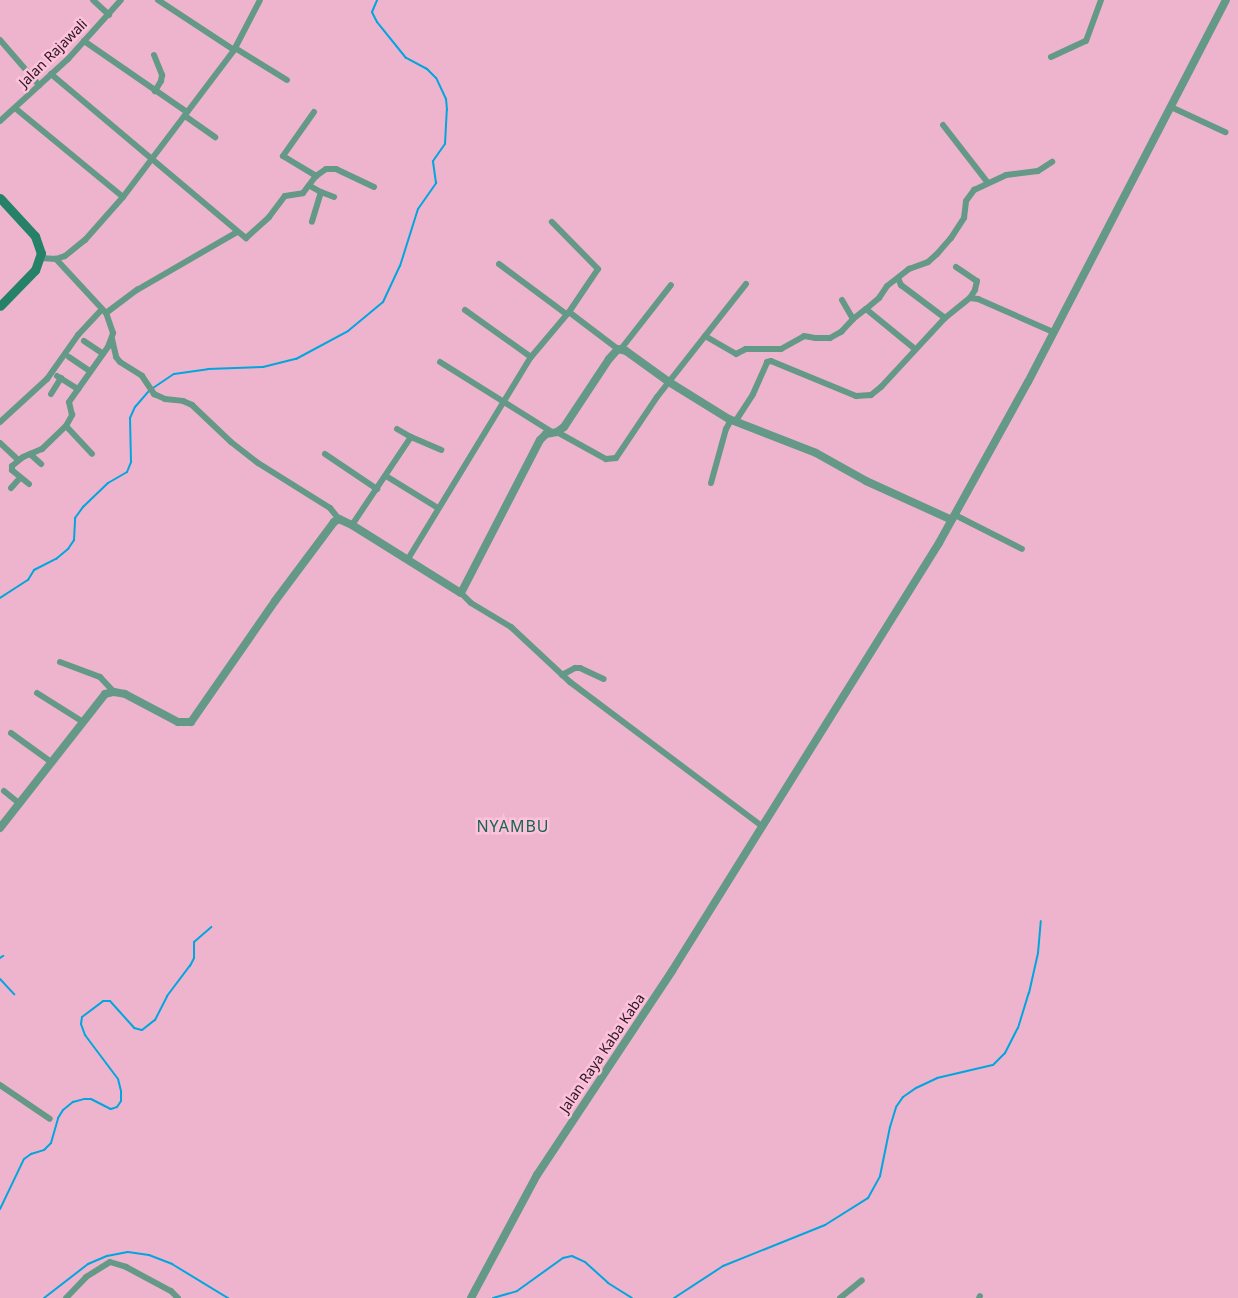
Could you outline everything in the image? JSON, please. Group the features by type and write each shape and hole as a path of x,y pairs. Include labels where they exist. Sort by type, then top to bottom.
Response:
{"main road":[{"path":"0,198 35,236 40,248 41,258 35,270 0,306"}],"street":[{"path":"93,0 109,14"},
{"name":"Jalan Rajawali","path":"0,121 84,41 121,0"},
{"path":"158,0 234,49 287,80"},
{"path":"41,258 56,259 65,256 84,240 123,197 152,161 234,49 260,0"},
{"path":"1051,56 1074,48 1086,41 1100,0"},
{"name":"Jalan Raya Kaba Kaba","path":"470,1298 547,1159 672,971 954,518 1226,0"},
{"path":"0,40 39,85"},
{"path":"84,41 155,91 215,137"},
{"path":"154,55 162,75 155,91"},
{"path":"51,74 236,232 246,238 269,217 285,196 299,195 310,186 316,176 326,169 336,169 374,187"},
{"path":"1171,106 1225,132"},
{"path":"15,108 123,197"},
{"path":"314,112 283,156 316,176"},
{"path":"944,125 988,183"},
{"path":"705,336 736,354 746,349 781,350 804,336 830,338 841,332 909,269 928,262 937,254 964,218 968,195 1006,175 1038,171 1052,162"},
{"path":"310,186 334,197"},
{"path":"312,222 321,192"},
{"path":"408,559 531,357 568,313 598,269 552,222"},
{"path":"0,422 47,379 78,336 104,311 236,232"},
{"path":"56,259 104,311 112,328 112,340 116,357 120,362 140,374 154,394 165,399 183,401 199,410 238,448 258,463 330,508 339,519 408,559 460,592 472,603 504,622 521,635 562,675 763,827"},
{"path":"498,264 669,382 733,421 816,453 866,481 1022,549"},
{"path":"711,483 726,429 753,394 769,361 776,361 849,393 866,397 881,387 945,318 970,298 978,285 977,281 956,267"},
{"path":"898,278 901,285 945,318"},
{"path":"440,362 461,377 504,400 555,432 606,459 614,460 669,382 746,284"},
{"path":"460,592 540,440 564,427 609,359 620,349 671,285"},
{"path":"970,298 978,299 1053,332"},
{"path":"842,300 853,319"},
{"path":"466,310 531,357"},
{"path":"866,310 915,349"},
{"path":"84,340 103,354"},
{"path":"29,484 20,478 12,468 18,460 46,445 66,426 72,415 69,404 112,340"},
{"path":"69,357 90,371"},
{"path":"51,394 59,377 78,389"},
{"path":"66,426 92,454"},
{"path":"397,429 411,438 441,450"},
{"path":"352,525 411,438"},
{"path":"0,443 18,460"},
{"path":"30,454 41,464"},
{"path":"325,454 377,489"},
{"path":"386,476 438,508"},
{"path":"11,488 20,478"},
{"path":"0,828 102,697 114,692 125,694 178,722 191,722 328,528 339,519"},
{"path":"60,662 100,677 114,692"},
{"path":"562,675 575,668 580,668 604,679"},
{"path":"37,693 83,722"},
{"path":"11,733 50,762"},
{"path":"4,791 19,803"},
{"path":"0,1085 50,1119"},
{"path":"66,1298 86,1276 110,1262 126,1266 171,1291 178,1298"},
{"path":"840,1298 862,1280"}],"waterway":[{"path":"153,388 174,374 208,369 263,367 296,359 348,331 383,302 400,266 418,209 436,183 433,161 445,144 447,110 446,99 436,78 427,69 406,58 377,22 372,12 377,0"},
{"path":"0,598 28,580 34,570 56,559 68,549 74,540 75,518 83,507 108,483 127,472 131,462 130,418 135,407 149,391"},
{"path":"674,1298 723,1266 825,1225 868,1198 880,1176 890,1127 896,1107 903,1097 916,1088 937,1078 993,1065 1005,1053 1018,1028 1029,993 1038,953 1041,921"},
{"path":"0,1209 24,1159 31,1154 44,1150 51,1143 58,1118 63,1110 73,1102 84,1099 91,1099 111,1109 117,1107 121,1101 118,1079 85,1035 81,1024 82,1017 103,1001 110,1001 134,1028 142,1030 155,1020 167,996 190,966 194,958 194,942 211,927"},
{"path":"0,979 14,994"},
{"path":"44,1298 88,1264 107,1256 128,1252 149,1255 172,1264 228,1298"},
{"path":"493,1298 517,1291 563,1258 572,1256 585,1262 608,1283 632,1298"}],"district":[{"name":"NYAMBU","path":"513,826"}]}
